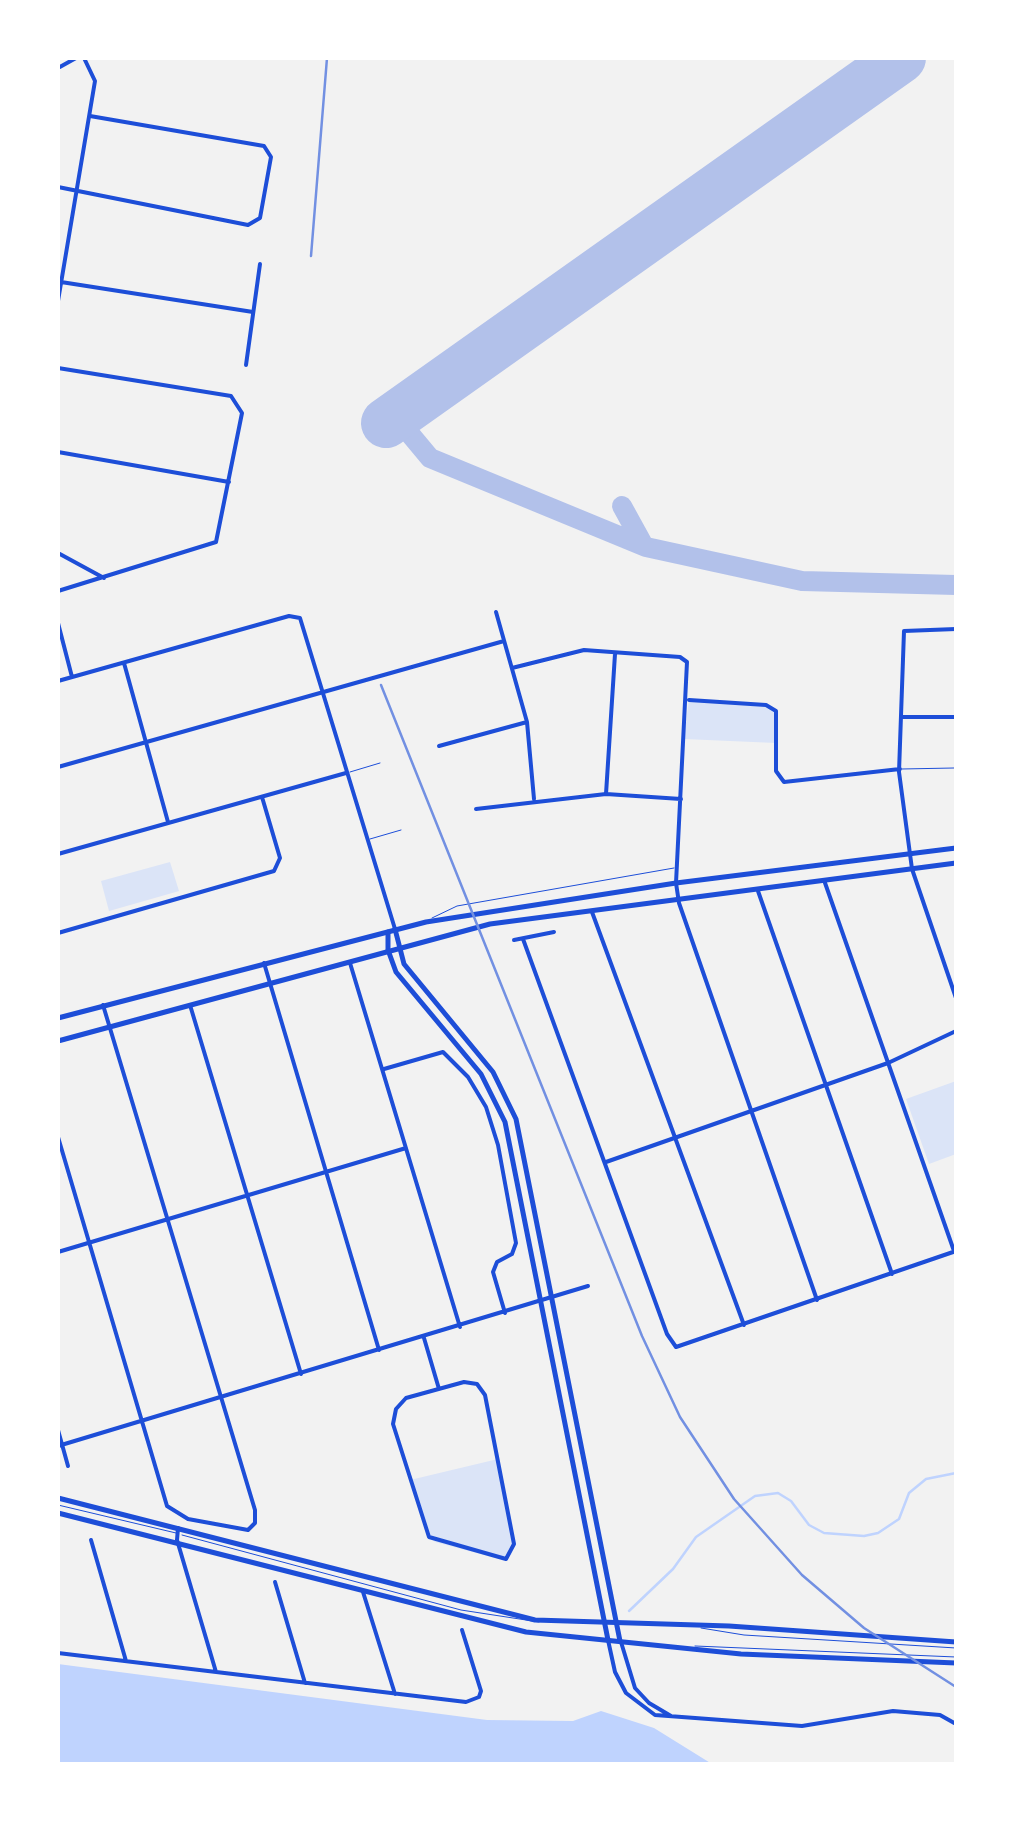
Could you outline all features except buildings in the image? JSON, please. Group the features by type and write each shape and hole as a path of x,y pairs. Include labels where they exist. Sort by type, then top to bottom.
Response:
{"main road":[{"path":"58,1018 392,927 502,908 956,848"},
{"path":"58,1040 455,931 591,909 956,863"},
{"path":"392,927 404,964 493,1072 522,1137 620,1641"},
{"path":"392,927 388,950 398,976 471,1060 499,1108 515,1160 608,1640"},
{"path":"58,1502 544,1622 696,1626 956,1645"},
{"path":"58,1513 178,1534 363,1592 515,1630 741,1654 956,1660"}],"street":[{"path":"58,68 76,58"},
{"path":"58,301 95,76 84,58"},
{"path":"58,188 77,195 256,222 271,156 264,146 90,116"},
{"path":"246,365 260,264"},
{"path":"61,282 253,312"},
{"path":"58,368 238,401 242,413 216,542 58,590"},
{"path":"58,452 230,482"},
{"path":"58,553 104,578"},
{"path":"496,612 526,722 534,799"},
{"path":"58,681 289,616 300,618 392,927"},
{"path":"58,623 72,677"},
{"path":"956,629 904,631 900,717 900,769 909,856 956,998"},
{"path":"58,767 504,642"},
{"path":"512,668 569,651 680,658 688,662 678,898 817,1300"},
{"path":"606,794 615,654"},
{"path":"124,663 168,822"},
{"path":"688,700 766,705 776,710 778,778 772,784"},
{"path":"900,717 956,718"},
{"path":"439,746 526,722"},
{"path":"778,778 786,782 900,769"},
{"path":"58,854 346,772"},
{"path":"476,808 606,794 681,799"},
{"path":"58,934 274,872 280,858 262,797"},
{"path":"523,939 667,1334 676,1347 955,1251 824,880"},
{"path":"758,888 892,1274"},
{"path":"591,909 744,1325"},
{"path":"514,940 554,932"},
{"path":"350,962 460,1326"},
{"path":"264,963 380,1350"},
{"path":"190,1004 301,1374"},
{"path":"58,1137 171,1512 231,1530 248,1530 256,1514 103,1006"},
{"path":"606,1162 888,1063 956,1031"},
{"path":"384,1069 443,1052 468,1078 486,1108 498,1145 516,1243 512,1254 497,1262 493,1272 505,1313"},
{"path":"58,1252 406,1148"},
{"path":"60,1446 588,1286"},
{"path":"424,1338 438,1389"},
{"path":"472,1382 485,1395 514,1544 506,1559 435,1542 425,1530 394,1416 406,1398 438,1389 472,1382"},
{"path":"58,1430 68,1466"},
{"path":"178,1534 216,1672"},
{"path":"91,1540 126,1661"},
{"path":"274,1582 306,1683"},
{"path":"363,1592 395,1694"},
{"path":"58,1653 395,1694 476,1699 481,1688 462,1630"},
{"path":"608,1640 615,1672 626,1693 655,1715 802,1726 893,1711 940,1716 956,1724"},
{"path":"620,1641 634,1688 649,1704 676,1718"}],"lane":[{"path":"346,772 380,762"},
{"path":"900,769 954,768"},
{"path":"366,840 401,830"},
{"path":"426,922 453,906 678,867"},
{"path":"696,1626 712,1632 908,1642"},
{"path":"692,1647 709,1644 956,1660"}],"shaded area":[{"path":"689,699 767,704 777,713 776,743 684,739"},
{"path":"170,862 179,891 109,911 101,881"},
{"path":"956,1081 956,1154 929,1164 906,1099"},
{"path":"498,1459 514,1544 511,1555 499,1559 435,1542 429,1537 410,1480"}],"water":[{"path":"58,1664 487,1720 573,1721 601,1711 654,1728 712,1764 58,1764"}],"waterway":[{"path":"629,1611 673,1569 696,1537 755,1496 778,1493 791,1501 809,1525 824,1533 864,1536 878,1533 899,1519 909,1493 926,1479 956,1473"}],"taxiway":[{"path":"395,416 430,458 646,547 802,581 956,585"},
{"path":"622,506 644,546"}],"runway":[{"path":"386,423 901,58"}],"railway":[{"path":"311,256 327,58"},
{"path":"381,685 642,1336 680,1417 734,1499 802,1575 864,1628 956,1687"}]}
